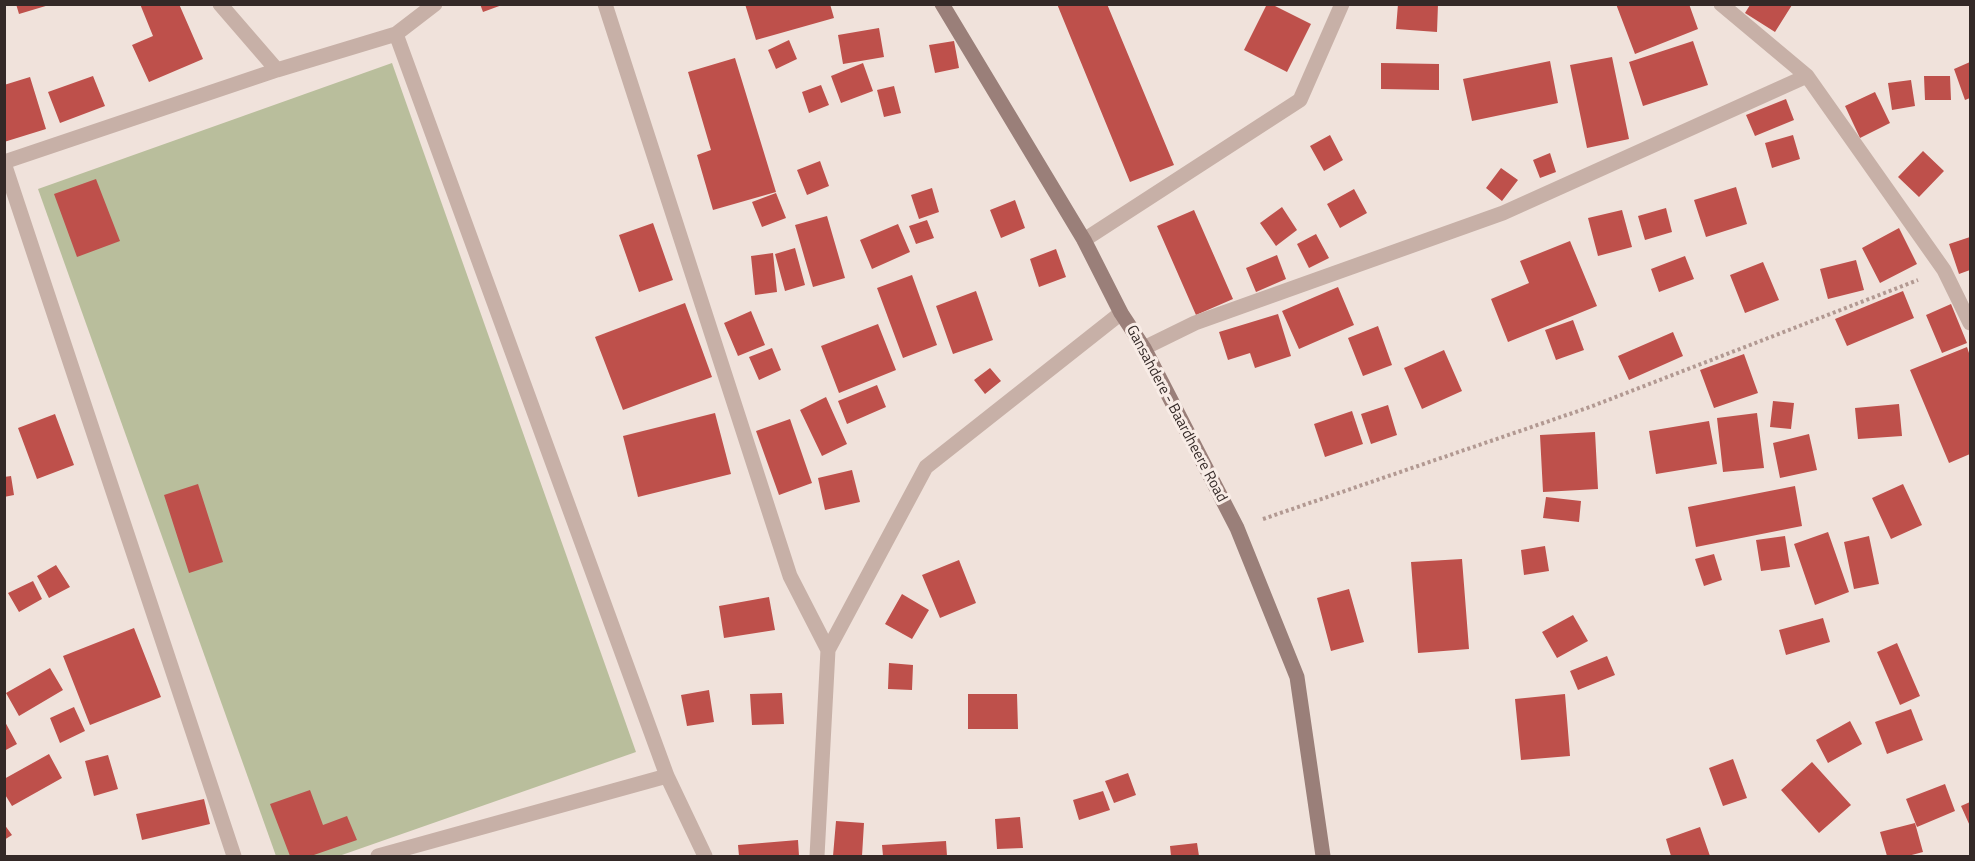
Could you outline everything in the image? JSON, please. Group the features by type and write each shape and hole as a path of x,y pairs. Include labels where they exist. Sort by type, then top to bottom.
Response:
{"main road":[{"name":"Gansahdere - Baardheere Road","path":"942,4 1084,240 1121,312 1144,348 1237,528 1297,677 1323,856"}],"street":[{"path":"220,4 277,70"},
{"path":"234,856 4,163 277,70 396,34 435,4"},
{"path":"605,4 790,576 828,650"},
{"path":"1084,240 1300,100 1342,4"},
{"path":"1721,4 1807,76 1944,270 1971,323"},
{"path":"396,34 667,776 705,856"},
{"path":"1144,348 1195,323 1503,213 1807,76"},
{"path":"817,856 828,650 926,467 1121,312"},
{"path":"378,856 667,776"}],"path":[{"path":"1237,528 1590,407 1944,270"}],"green space":[{"path":"392,63 636,752 339,856 276,856 38,189"}],"building":[{"path":"16,4 49,4 49,5 19,14"},
{"path":"140,4 179,4 203,59 149,82 132,45 153,36"},
{"path":"480,4 502,4 502,5 483,12"},
{"path":"745,4 830,4 834,18 756,40"},
{"path":"1057,4 1107,4 1174,165 1130,182"},
{"path":"1267,4 1311,24 1287,72 1244,50"},
{"path":"1398,4 1438,4 1437,32 1396,29"},
{"path":"1616,4 1689,4 1698,29 1635,54"},
{"path":"1750,5 1792,5 1775,32 1745,13"},
{"path":"879,28 884,57 843,64 838,35"},
{"path":"789,40 797,59 776,69 768,50"},
{"path":"954,41 959,68 935,73 929,45"},
{"path":"1693,41 1708,85 1643,106 1629,62"},
{"path":"1612,57 1629,139 1587,148 1570,65"},
{"path":"735,58 776,192 713,210 697,155 711,150 688,72"},
{"path":"1550,61 1558,103 1472,121 1463,79"},
{"path":"1970,62 1970,98 1965,100 1954,69"},
{"path":"863,63 873,91 841,103 831,76"},
{"path":"1381,63 1439,64 1439,90 1381,89"},
{"path":"93,76 105,106 60,123 48,92"},
{"path":"1924,76 1950,76 1951,100 1925,100"},
{"path":"30,77 46,129 4,142 4,85"},
{"path":"1911,80 1915,106 1892,110 1888,83"},
{"path":"821,85 829,105 809,113 802,92"},
{"path":"894,86 901,113 884,117 877,90"},
{"path":"1875,92 1890,123 1860,138 1845,106"},
{"path":"1786,99 1794,120 1755,136 1746,115"},
{"path":"1330,135 1343,160 1324,171 1310,146"},
{"path":"1793,135 1800,159 1772,168 1765,143"},
{"path":"1923,151 1944,171 1919,197 1898,177"},
{"path":"1550,153 1556,172 1540,178 1533,160"},
{"path":"820,161 829,186 807,195 797,170"},
{"path":"1501,168 1518,180 1502,201 1486,188"},
{"path":"96,179 120,241 77,257 54,194"},
{"path":"1736,187 1747,224 1706,237 1694,200"},
{"path":"932,188 939,212 919,219 911,195"},
{"path":"1354,189 1367,213 1340,228 1327,204"},
{"path":"776,193 786,218 762,227 752,202"},
{"path":"1015,200 1025,228 1001,238 990,210"},
{"path":"1282,207 1297,230 1276,246 1260,223"},
{"path":"1666,208 1672,232 1645,240 1638,216"},
{"path":"1194,210 1233,299 1196,315 1157,226"},
{"path":"1622,210 1632,247 1598,256 1588,218"},
{"path":"827,216 845,278 813,287 795,225"},
{"path":"927,220 934,238 916,244 909,226"},
{"path":"653,223 673,280 639,292 619,235"},
{"path":"898,224 910,252 872,269 860,240"},
{"path":"1899,228 1917,264 1880,283 1862,248"},
{"path":"1316,234 1329,258 1309,268 1297,244"},
{"path":"1970,237 1970,270 1959,274 1949,244"},
{"path":"1570,241 1597,306 1508,342 1491,299 1529,283 1520,261"},
{"path":"795,248 805,285 785,291 775,254"},
{"path":"1056,249 1066,277 1039,287 1030,259"},
{"path":"773,253 777,292 755,295 751,256"},
{"path":"1277,255 1286,279 1256,292 1246,268"},
{"path":"1685,256 1694,279 1659,292 1651,269"},
{"path":"1856,260 1864,290 1828,299 1820,269"},
{"path":"1763,262 1779,300 1745,313 1730,275"},
{"path":"912,275 937,345 903,358 877,288"},
{"path":"1338,287 1354,325 1299,349 1282,311"},
{"path":"976,291 993,340 953,354 936,306"},
{"path":"1903,291 1914,318 1847,346 1835,319"},
{"path":"685,303 712,377 623,410 595,337"},
{"path":"1951,304 1967,343 1942,353 1926,315"},
{"path":"751,311 765,345 738,356 724,323"},
{"path":"1278,314 1291,356 1255,368 1250,353 1228,360 1219,332"},
{"path":"1573,320 1584,350 1556,360 1545,330"},
{"path":"878,324 896,370 839,393 821,346"},
{"path":"1378,326 1392,365 1363,376 1348,338"},
{"path":"1673,332 1683,356 1629,380 1618,356"},
{"path":"1967,347 1970,356 1970,454 1949,463 1910,370"},
{"path":"772,348 781,370 759,380 749,357"},
{"path":"1444,350 1462,391 1422,409 1404,368"},
{"path":"1744,354 1758,393 1714,408 1700,370"},
{"path":"990,368 1001,381 985,394 974,380"},
{"path":"877,385 886,407 847,424 838,401"},
{"path":"826,397 847,444 822,456 800,410"},
{"path":"1773,401 1794,403 1791,429 1770,427"},
{"path":"1899,404 1902,436 1858,439 1855,408"},
{"path":"1388,405 1397,435 1371,444 1361,414"},
{"path":"1352,411 1363,444 1325,457 1314,424"},
{"path":"715,413 731,474 638,497 623,436"},
{"path":"1757,413 1764,468 1723,472 1717,418"},
{"path":"55,414 74,465 37,479 18,428"},
{"path":"790,419 812,483 779,495 756,431"},
{"path":"1709,421 1717,464 1656,474 1649,431"},
{"path":"1595,432 1598,489 1543,492 1540,435"},
{"path":"1809,434 1817,470 1780,478 1773,443"},
{"path":"852,470 860,502 825,510 818,478"},
{"path":"11,476 14,495 4,497 4,477"},
{"path":"198,484 223,562 189,573 164,495"},
{"path":"1903,484 1922,525 1891,539 1872,498"},
{"path":"1795,486 1802,526 1696,547 1688,507"},
{"path":"1546,497 1581,501 1579,522 1543,518"},
{"path":"1828,532 1849,592 1815,605 1794,544"},
{"path":"1785,536 1790,567 1761,571 1756,540"},
{"path":"1869,536 1879,584 1854,589 1844,542"},
{"path":"1545,546 1549,571 1524,575 1521,550"},
{"path":"1714,554 1722,580 1704,586 1695,559"},
{"path":"1462,559 1469,649 1418,653 1411,562"},
{"path":"959,560 976,603 940,618 922,575"},
{"path":"56,565 70,587 49,598 37,576"},
{"path":"33,581 42,599 19,612 8,593"},
{"path":"1349,589 1364,642 1331,651 1317,598"},
{"path":"902,594 929,610 912,639 885,624"},
{"path":"769,597 775,630 724,638 719,606"},
{"path":"1573,615 1588,641 1557,658 1542,632"},
{"path":"1823,618 1830,642 1786,655 1779,630"},
{"path":"134,628 161,697 90,725 63,656"},
{"path":"1897,643 1920,696 1900,705 1877,652"},
{"path":"1607,656 1615,675 1578,690 1570,671"},
{"path":"889,663 913,665 912,690 888,689"},
{"path":"50,668 63,690 19,716 6,693"},
{"path":"709,690 714,722 687,726 681,695"},
{"path":"782,693 784,724 752,725 750,694"},
{"path":"968,694 1017,694 1018,729 968,729"},
{"path":"1565,694 1570,756 1521,760 1515,699"},
{"path":"74,707 85,731 60,743 50,718"},
{"path":"1911,709 1923,740 1887,754 1875,722"},
{"path":"4,720 17,744 4,751"},
{"path":"1850,721 1862,744 1828,763 1816,740"},
{"path":"49,754 62,778 12,806 4,793 4,779"},
{"path":"108,755 118,789 94,796 85,761"},
{"path":"1733,759 1747,798 1723,806 1709,768"},
{"path":"1812,762 1851,805 1819,833 1781,790"},
{"path":"1128,773 1136,795 1114,803 1105,781"},
{"path":"1945,784 1955,811 1917,827 1906,799"},
{"path":"310,790 323,825 347,816 357,840 311,856 290,856 270,804"},
{"path":"1103,791 1110,810 1079,820 1073,800"},
{"path":"204,799 210,824 142,840 136,814"},
{"path":"1970,802 1970,826 1961,806"},
{"path":"1020,817 1023,848 997,849 995,819"},
{"path":"836,821 864,823 862,856 833,856"},
{"path":"1915,823 1923,852 1908,856 1887,856 1880,832"},
{"path":"4,824 12,835 4,840"},
{"path":"1700,827 1710,856 1671,856 1666,839"},
{"path":"798,840 799,856 739,856 738,845"},
{"path":"946,841 947,856 883,856 882,845"},
{"path":"1197,843 1199,856 1171,856 1170,846"}]}
